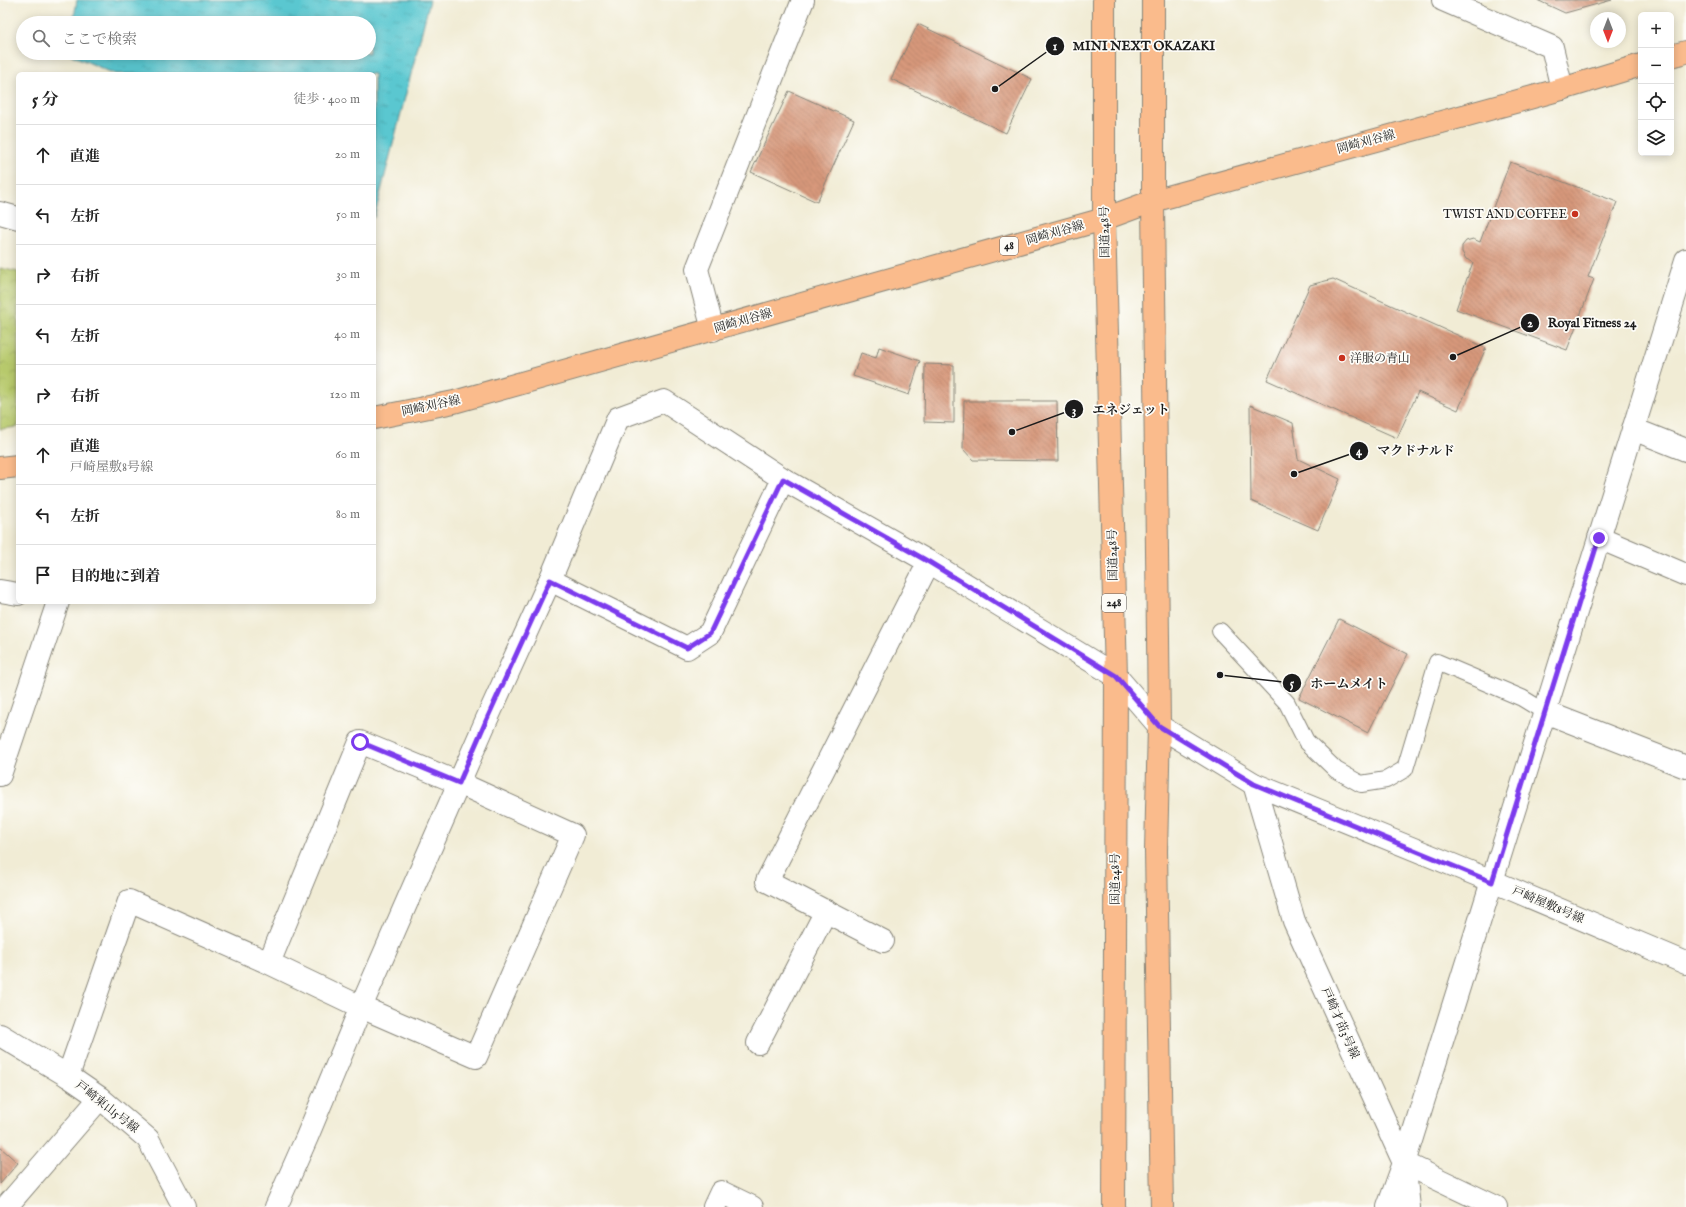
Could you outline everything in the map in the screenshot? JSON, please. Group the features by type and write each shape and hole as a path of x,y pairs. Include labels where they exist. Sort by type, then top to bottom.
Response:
{"main road":[{"name":"国道248号","path":"1104,0 1104,219 1116,676 1114,1207"},
{"path":"1154,0 1153,201 1159,726 1156,851 1162,1207"},
{"path":"1674,55 1686,52"},
{"name":"岡崎刈谷線","path":"376,418 454,402 713,330 1104,219 1153,201 1638,66"},
{"path":"0,468 16,466"}],"street":[{"path":"713,330 697,269 803,0"},
{"path":"1443,0 1552,47 1562,88"},
{"path":"0,213 16,217"},
{"path":"1388,1207 1404,1163 1686,260"},
{"name":"戸崎屋敷8号線","path":"550,580 618,418 664,401 783,479 929,562 1116,676 1159,726 1254,784 1686,963"},
{"path":"1633,429 1686,450"},
{"path":"276,1207 361,1007 486,721 550,580 687,648 710,633 783,479"},
{"path":"1599,538 1686,574"},
{"path":"883,941 767,881 929,562"},
{"path":"0,591 16,594"},
{"path":"0,775 57,604"},
{"path":"1545,712 1686,767"},
{"path":"68,1076 129,901 269,963 361,1007 476,1057 573,835 459,783 360,742 269,963"},
{"name":"戸崎才苗3号線","path":"1254,784 1294,921 1404,1163"},
{"path":"758,1043 826,911"},
{"name":"戸崎東山5号線","path":"0,1035 68,1076 100,1098 148,1139 184,1207"},
{"path":"6,1207 100,1098"},
{"path":"1404,1163 1409,1207"},
{"path":"1404,1163 1496,1207"},
{"path":"714,1207 721,1192 752,1207"}],"lane":[{"path":"1220,630 1287,703 1306,741 1336,770 1360,784 1386,780 1405,769 1437,662 1522,698 1545,712"}],"green space":[{"path":"0,268 16,272 16,427 0,429"}],"water":[{"path":"77,0 430,0 376,210 376,72 110,72 83,60 376,60 376,16 74,16"}],"building":[{"path":"1537,0 1612,0 1565,13"},
{"path":"918,24 1032,79 1006,133 891,79"},
{"path":"789,91 854,120 817,202 751,172"},
{"path":"1510,162 1617,202 1588,277 1594,279 1567,350 1456,309 1473,262 1466,259 1462,252 1462,246 1466,241 1473,239 1480,242"},
{"path":"1333,279 1486,348 1458,410 1418,392 1397,438 1267,380 1310,285"},
{"path":"879,347 920,361 909,395 853,376 861,353 876,358"},
{"path":"925,364 954,365 954,423 924,422"},
{"path":"964,401 1057,401 1058,461 973,460 963,449"},
{"path":"1250,405 1293,423 1298,459 1340,479 1318,530 1251,501"},
{"path":"1339,619 1408,654 1368,733 1299,698"},
{"path":"0,1147 18,1163 0,1184"}],"place":[{"name":"MINI NEXT OKAZAKI","path":"995,89"},
{"name":"TWIST AND COFFEE","path":"1575,214"},
{"name":"Royal Fitness 24","path":"1453,357"},
{"name":"洋服の青山","path":"1342,358"},
{"name":"エネジェット","path":"1012,432"},
{"name":"マクドナルド","path":"1294,474"},
{"name":"ホームメイト","path":"1220,675"}],"route":[{"path":"360,742 459,783 550,580 687,648 710,633 783,479 929,562 1116,676 1159,726 1254,784 1492,882 1599,538"}]}
